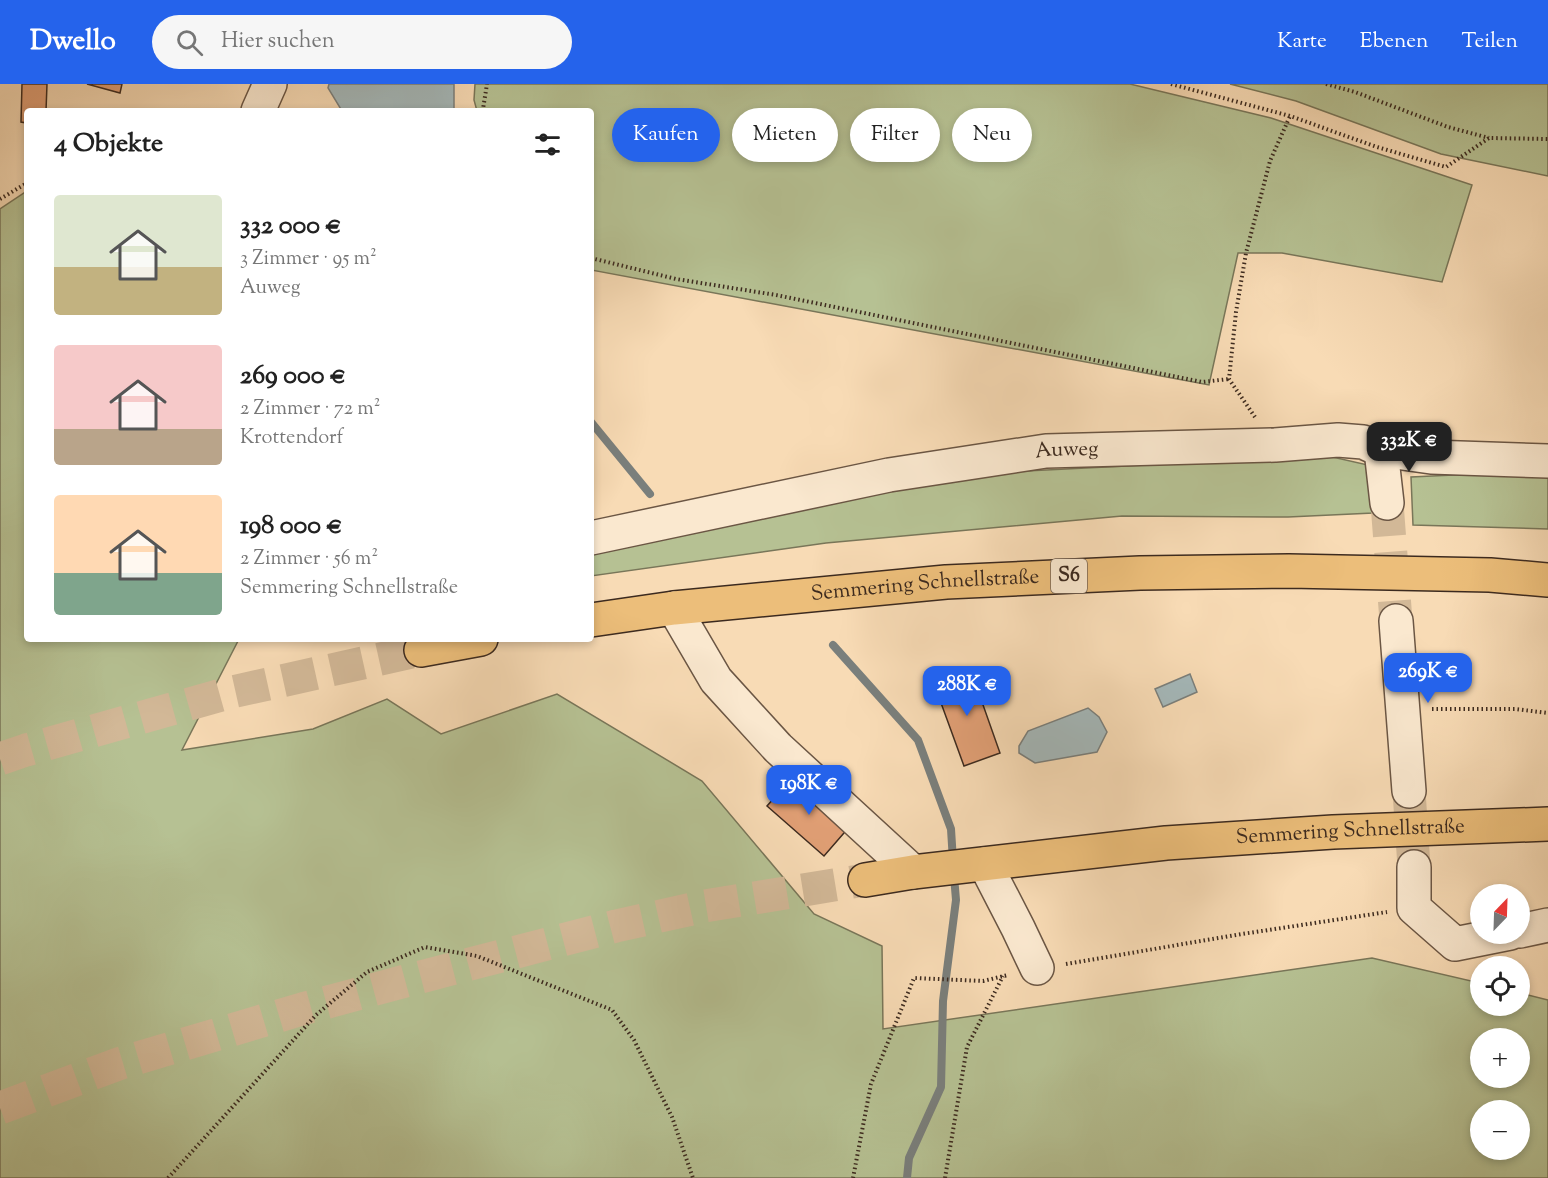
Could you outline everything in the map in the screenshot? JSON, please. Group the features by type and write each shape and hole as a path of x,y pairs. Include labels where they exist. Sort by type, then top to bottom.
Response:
{"highway":[{"name":"Semmering Schnellstraße","path":"594,620 674,608 946,582 1140,573 1290,571 1490,575 1548,580"},
{"path":"421,650 465,642"},
{"name":"Semmering Schnellstraße","path":"865,880 913,872 1166,843 1333,832 1548,824"}],"street":[{"path":"259,108 270,84"},
{"name":"Auweg","path":"594,537 889,475 1046,451 1275,445 1338,441 1363,442 1381,450 1431,457 1548,461"},
{"path":"1381,450 1387,503"},
{"path":"674,608 716,680 778,748 913,872"},
{"path":"1396,621 1409,791"},
{"path":"985,864 1037,968"},
{"path":"1414,867 1414,908 1455,945 1470,942"},
{"path":"1530,929 1548,925"}],"path":[{"path":"483,108 487,84"},
{"path":"1171,84 1290,116 1377,147 1446,167 1489,138"},
{"path":"1326,84 1355,92 1448,127 1489,138 1548,139"},
{"path":"1275,445 1228,379 1246,253 1270,161 1290,116"},
{"path":"0,199 24,185"},
{"path":"594,259 676,279 776,295 1202,382 1228,379"},
{"path":"1403,709 1515,709 1548,713"},
{"path":"853,1178 871,1083 914,978 983,981 1037,968 1231,935 1414,908"},
{"path":"168,1178 316,1015 367,972 425,947 477,956 612,1010 634,1040 667,1107 693,1178"},
{"path":"945,1178 967,1047 1003,976"}],"green space":[{"path":"475,84 1130,84 1271,118 1472,185 1442,282 1282,253 1238,253 1209,385 594,271 594,108 476,108"},
{"path":"1230,84 1548,84 1548,176 1441,154 1296,101"},
{"path":"24,193 24,642 237,642 182,750 313,729 387,699 441,734 557,694 702,781 814,914 882,946 883,1029 1372,958 1470,981 1470,1016 1530,1016 1530,996 1548,1000 1548,1178 0,1178 0,209"},
{"path":"1328,456 1368,465 1373,513 1288,517 1122,516 826,543 594,576 594,551 846,499 1008,472"},
{"path":"1518,472 1548,474 1548,529 1413,525 1411,477"}],"shaded area":[{"path":"329,84 454,84 454,108 340,108 328,88"},
{"path":"1190,674 1197,692 1163,707 1155,689"},
{"path":"1088,708 1099,717 1107,732 1097,752 1035,763 1019,753 1019,746 1028,731"}],"building":[{"path":"22,84 47,84 46,108 24,108 24,122 21,122"},
{"path":"87,84 122,84 120,93"},
{"path":"970,668 1000,753 964,766 933,681"},
{"path":"794,776 850,826 824,856 767,806"}],"waterway":[{"path":"594,426 650,494"},
{"path":"833,645 918,740 951,829 953,861"},
{"path":"907,1178 909,1158 941,1087 943,1001 956,900 954,876"}],"tunnel":[{"path":"1387,503 1396,621"},
{"path":"0,759 232,692 421,650"},
{"path":"1409,791 1414,867"},
{"path":"0,1108 121,1063 409,980 616,926 705,906 865,880"}]}
